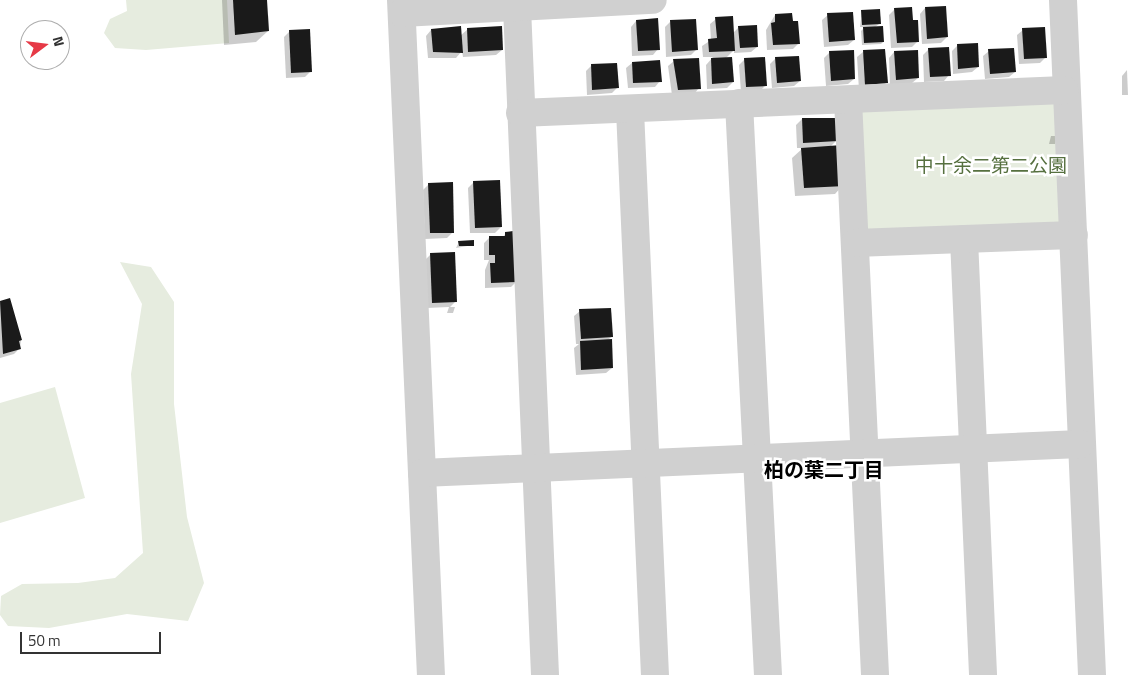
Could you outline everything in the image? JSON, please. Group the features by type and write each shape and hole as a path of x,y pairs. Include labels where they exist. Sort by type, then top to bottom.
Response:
{"street":[{"path":"431,675 402,6 460,5 517,7 559,2 653,0"},
{"path":"1063,0 1065,90 1074,235 1080,444 1092,675"},
{"path":"517,7 545,675"},
{"path":"520,113 630,110 1065,90"},
{"path":"848,100 875,675"},
{"path":"739,104 768,675"},
{"path":"630,110 655,675"},
{"path":"855,243 1074,235"},
{"path":"964,239 972,449 984,675"},
{"path":"422,474 1080,444"}],"green space":[{"path":"126,0 227,0 229,43 146,50 115,48 104,33 110,19 127,11"},
{"name":"中十余二第二公園","path":"1059,103 1065,220 1058,227 864,230 859,111"},
{"path":"120,262 151,267 174,302 174,404 187,517 204,583 188,621 127,614 49,628 8,626 0,615 1,596 22,584 78,583 115,578 143,553 131,374 142,304"},
{"path":"55,387 85,498 0,523 0,403"}],"building":[{"path":"233,0 267,0 269,31 235,35"},
{"path":"946,6 948,37 927,39 925,7"},
{"path":"912,7 913,20 918,20 919,42 897,43 894,8"},
{"path":"880,9 881,24 862,25 861,10"},
{"path":"853,12 855,40 829,42 827,13"},
{"path":"792,13 793,21 798,21 800,44 773,45 771,23 775,22 775,14"},
{"path":"733,16 735,51 709,52 708,39 717,38 715,17"},
{"path":"658,18 660,50 638,51 636,20"},
{"path":"696,19 698,50 672,52 670,20"},
{"path":"757,25 758,47 740,48 738,26"},
{"path":"461,26 463,53 433,52 431,29"},
{"path":"502,26 503,50 468,52 467,28"},
{"path":"883,26 884,42 864,43 863,27"},
{"path":"1045,27 1047,58 1024,59 1022,28"},
{"path":"310,29 312,72 291,73 289,30"},
{"path":"978,43 979,67 958,69 957,44"},
{"path":"949,47 951,76 930,77 928,48"},
{"path":"1014,48 1016,72 990,74 988,49"},
{"path":"885,49 888,83 865,85 863,50"},
{"path":"854,50 855,79 831,81 829,51"},
{"path":"918,50 919,78 896,80 894,51"},
{"path":"799,56 801,81 777,83 775,57"},
{"path":"732,57 734,82 712,84 711,58"},
{"path":"765,57 767,86 746,87 744,58"},
{"path":"699,58 701,89 678,90 673,59"},
{"path":"660,60 662,82 633,83 632,62"},
{"path":"617,63 619,88 592,90 591,64"},
{"path":"802,118 837,118 838,141 803,143"},
{"path":"842,145 845,186 804,188 801,148"},
{"path":"500,180 502,227 475,228 473,181"},
{"path":"453,182 454,233 430,233 428,183"},
{"path":"513,231 518,282 491,283 490,263 495,263 495,255 489,255 489,236 505,236 505,232"},
{"path":"474,240 474,246 459,246 458,241"},
{"path":"455,252 457,302 432,303 430,253"},
{"path":"10,298 22,340 19,341 21,349 3,354 0,301"},
{"path":"611,308 613,337 581,339 579,309"},
{"path":"612,339 613,368 581,370 580,341"}],"district":[{"name":"柏の葉二丁目","path":"824,469"}]}
